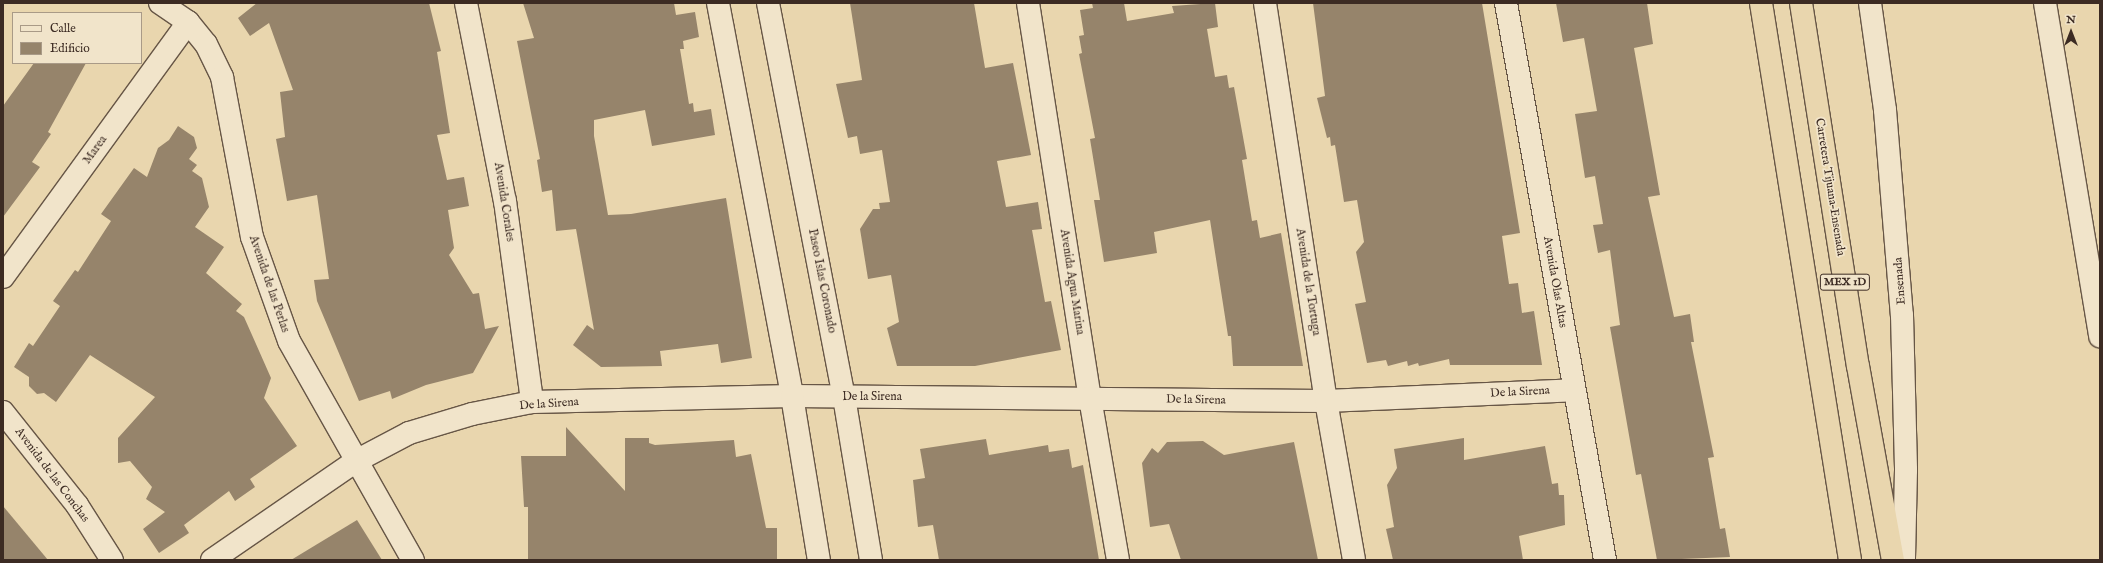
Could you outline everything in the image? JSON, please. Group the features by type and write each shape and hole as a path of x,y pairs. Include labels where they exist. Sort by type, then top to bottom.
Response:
{"highway":[{"name":"MEX 1D","path":"1761,3 1850,560"},
{"name":"Carretera Tijuana–Ensenada","path":"1801,3 1858,366 1893,560"}],"street":[{"name":"Avenida de las Perlas","path":"160,3 188,22 206,44 222,77 252,238 289,341 413,560"},
{"name":"Avenida Corales","path":"466,3 505,201 532,402"},
{"path":"718,3 792,396 819,560"},
{"name":"Paseo Islas Coronado","path":"768,3 844,397 871,560"},
{"name":"Avenida Agua Marina","path":"1028,3 1090,398 1118,560"},
{"name":"Avenida de la Tortuga","path":"1265,3 1326,401 1354,560"},
{"name":"Avenida Olas Altas","path":"1506,3 1605,560"},
{"name":"Ensenada","path":"1870,3 1886,110 1902,315 1906,470 1904,560"},
{"path":"2045,3 2100,337"},
{"name":"Marea","path":"3,277 188,22"},
{"name":"De la Sirena","path":"212,560 356,461 409,433 472,414 532,402 792,396 1326,401 1574,390"},
{"name":"Avenida de las Conchas","path":"3,412 77,505 112,560"}],"building":[{"path":"257,3 429,3 441,51 437,52 450,133 437,135 447,180 464,177 469,206 448,210 454,248 449,255 473,294 479,293 485,329 499,326 473,373 426,385 392,399 390,391 359,401 317,301 314,280 329,279 317,195 287,201 276,139 285,137 280,92 293,90 269,23 250,36 238,18"},
{"path":"523,3 674,3 676,15 695,12 699,37 683,41 684,49 680,49 689,104 693,103 694,112 711,109 715,135 652,146 645,110 594,120 594,136 608,215 631,214 726,198 752,358 721,363 718,344 660,351 662,366 601,367 573,345 587,325 594,330 576,229 556,231 552,190 542,192 537,160 540,159 517,41 534,38"},
{"path":"850,3 974,3 985,68 1013,63 1031,155 997,161 1006,207 1038,202 1042,229 1032,230 1045,302 1051,301 1061,350 975,366 897,366 887,328 899,322 891,275 868,279 860,229 873,209 880,209 879,203 890,202 882,150 860,154 857,136 848,138 836,84 862,80"},
{"path":"1092,3 1124,3 1127,21 1174,13 1172,6 1215,3 1218,27 1207,29 1215,77 1227,75 1229,88 1234,87 1247,159 1242,160 1252,221 1257,220 1260,238 1281,233 1303,366 1233,366 1231,336 1228,336 1210,220 1154,232 1157,253 1104,262 1094,200 1100,200 1090,139 1095,138 1079,54 1082,53 1079,36 1084,35 1080,10 1093,8"},
{"path":"1313,3 1482,3 1520,233 1502,236 1509,284 1518,283 1522,313 1534,311 1542,365 1450,365 1449,359 1419,366 1418,363 1408,366 1407,361 1388,366 1386,360 1367,363 1355,304 1366,302 1356,252 1364,242 1357,200 1344,202 1335,145 1331,146 1330,137 1327,138 1317,98 1325,96"},
{"path":"1556,3 1647,3 1653,44 1634,48 1660,195 1648,197 1674,317 1690,314 1694,342 1691,342 1714,457 1708,458 1720,529 1725,528 1730,557 1657,560 1641,474 1636,475 1610,327 1620,325 1610,250 1598,253 1593,225 1603,224 1595,176 1585,178 1575,114 1597,111 1584,38 1563,42"},
{"path":"33,64 85,64 48,132 51,134 32,162 40,167 3,217 3,106"},
{"path":"178,126 194,137 197,148 189,159 197,165 192,171 202,178 209,207 195,227 224,247 206,273 242,304 236,311 244,317 271,378 264,398 297,446 250,479 255,487 235,501 229,491 184,525 189,533 159,553 143,529 165,512 146,499 152,487 130,461 118,463 118,438 155,397 90,355 56,402 44,393 37,394 29,386 29,377 14,367 29,343 33,346 60,306 53,301 75,270 78,272 111,221 101,214 134,168 147,177 158,148 169,140"},
{"path":"566,427 625,491 625,438 649,438 649,443 655,445 734,440 736,457 751,454 766,528 777,528 777,560 528,560 528,507 524,507 521,456 566,456"},
{"path":"1464,438 1464,460 1545,446 1552,484 1558,483 1559,495 1564,495 1565,525 1519,536 1523,560 1393,560 1386,529 1394,527 1387,485 1397,468 1394,449"},
{"path":"986,439 989,455 1048,445 1049,452 1069,449 1072,468 1083,465 1099,560 939,560 933,525 918,527 913,480 925,478 920,449"},
{"path":"1203,441 1224,455 1294,442 1318,560 1181,560 1169,524 1150,527 1142,463 1152,448 1158,453 1167,442"},
{"path":"3,506 48,560 3,560"},
{"path":"357,520 382,560 291,560"}]}
